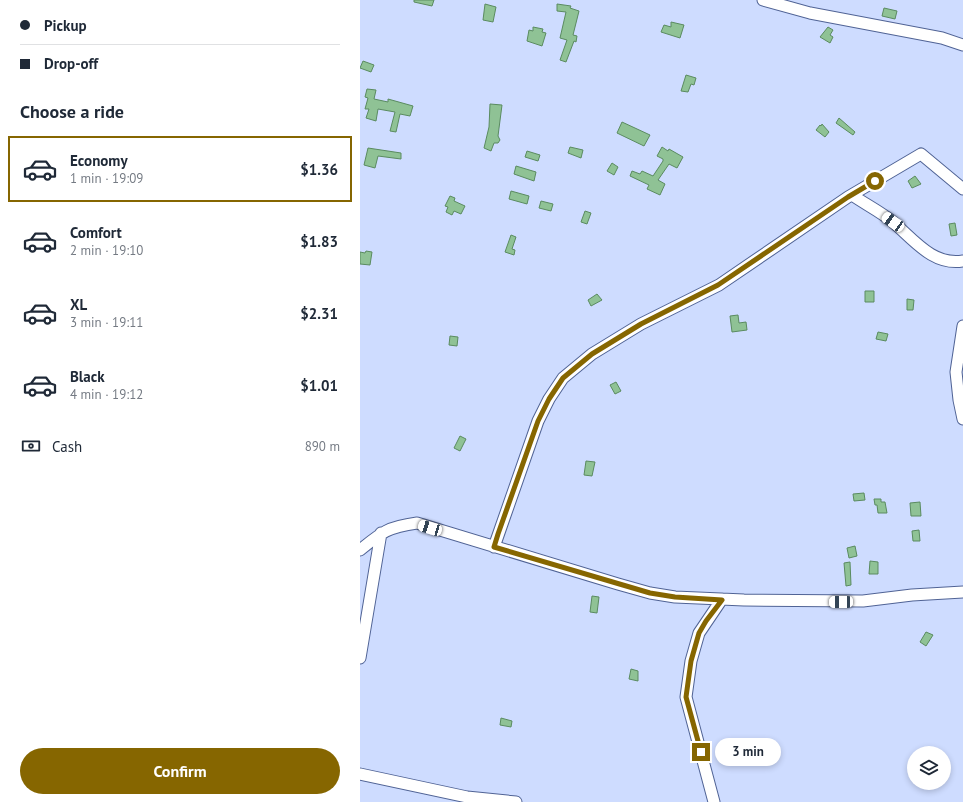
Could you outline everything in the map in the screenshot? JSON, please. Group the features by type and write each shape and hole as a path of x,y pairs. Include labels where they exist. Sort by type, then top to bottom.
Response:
{"street":[{"path":"763,0 810,13 942,38 963,45"},
{"path":"494,547 538,421 549,399 563,378 592,354 641,324 718,285 852,195 921,154 963,188"},
{"path":"852,195 893,222 930,254 954,263 963,261"},
{"path":"963,326 956,372 963,419"},
{"path":"360,550 381,533 396,526 417,524 650,593 675,597 722,600 863,601 912,595 963,592"},
{"path":"360,658 381,533"},
{"path":"714,802 686,697 691,661 699,633 722,600"},
{"path":"360,774 467,797 516,802"}],"building":[{"path":"414,0 434,0 432,6 414,2"},
{"path":"485,4 496,7 493,22 483,20"},
{"path":"557,4 571,6 570,8 579,11 573,35 577,36 576,42 574,41 566,62 560,60 567,40 560,38 566,12 557,11"},
{"path":"884,8 897,11 895,19 882,16"},
{"path":"671,22 684,25 680,38 661,32 664,25 671,27"},
{"path":"533,27 543,29 542,32 546,33 542,46 527,41 529,30 533,31"},
{"path":"828,27 833,30 830,35 833,37 830,43 820,37"},
{"path":"363,61 374,65 371,72 360,68"},
{"path":"686,75 696,78 694,85 691,84 688,92 681,91"},
{"path":"367,89 376,90 374,99 388,102 388,99 413,106 410,116 400,114 396,132 390,131 395,112 378,109 376,121 366,118 369,109 365,109 368,98 365,97"},
{"path":"490,104 502,105 498,136 500,140 498,143 494,143 491,151 484,148 489,127"},
{"path":"839,118 855,132 853,135 836,123"},
{"path":"622,122 650,135 644,146 617,133"},
{"path":"822,124 829,132 825,137 816,130"},
{"path":"570,147 583,150 581,158 568,153"},
{"path":"662,147 668,151 669,149 683,157 677,168 669,164 658,180 665,184 660,195 647,189 649,185 630,176 632,171 640,174 642,171 653,176 663,161 663,159 657,156"},
{"path":"368,148 401,153 401,159 378,156 375,168 364,165"},
{"path":"527,151 540,155 538,161 525,157"},
{"path":"612,163 618,167 614,175 607,171"},
{"path":"516,166 536,172 534,181 514,174"},
{"path":"915,176 921,184 912,188 908,181"},
{"path":"511,191 529,196 527,204 509,199"},
{"path":"450,196 455,198 454,201 465,206 461,214 454,211 452,215 446,212 448,207 445,206"},
{"path":"541,201 553,204 551,211 539,208"},
{"path":"585,211 591,213 587,224 581,222"},
{"path":"955,223 957,235 951,236 949,224"},
{"path":"511,235 516,237 512,249 515,250 514,255 505,252"},
{"path":"366,251 372,252 370,265 360,264 360,252 365,253"},
{"path":"865,291 874,291 874,302 865,302"},
{"path":"597,294 602,300 591,306 588,300"},
{"path":"907,299 914,300 913,310 907,310"},
{"path":"738,315 739,323 746,322 747,330 732,332 730,316"},
{"path":"878,332 888,334 886,341 876,339"},
{"path":"450,336 458,337 457,346 449,345"},
{"path":"616,382 621,391 615,394 610,385"},
{"path":"460,436 466,439 460,451 454,448"},
{"path":"586,461 595,462 592,476 584,475"},
{"path":"864,493 865,500 854,501 853,494"},
{"path":"874,499 881,499 881,502 885,502 887,513 878,513 877,505 875,505"},
{"path":"920,502 921,516 911,516 910,503"},
{"path":"919,530 920,541 913,541 912,531"},
{"path":"855,546 857,556 849,558 847,548"},
{"path":"870,561 878,562 878,574 869,574"},
{"path":"850,562 851,585 846,586 844,563"},
{"path":"592,596 599,597 597,613 590,612"},
{"path":"926,632 933,635 926,646 920,642"},
{"path":"631,669 638,671 638,681 629,679"},
{"path":"501,718 512,721 511,727 500,725"}],"route":[{"path":"701,752 686,697 691,661 699,633 712,612 722,600 675,597 650,593 494,547 538,421 557,385 563,378 592,354 641,324 718,285 848,197 875,181"}]}
